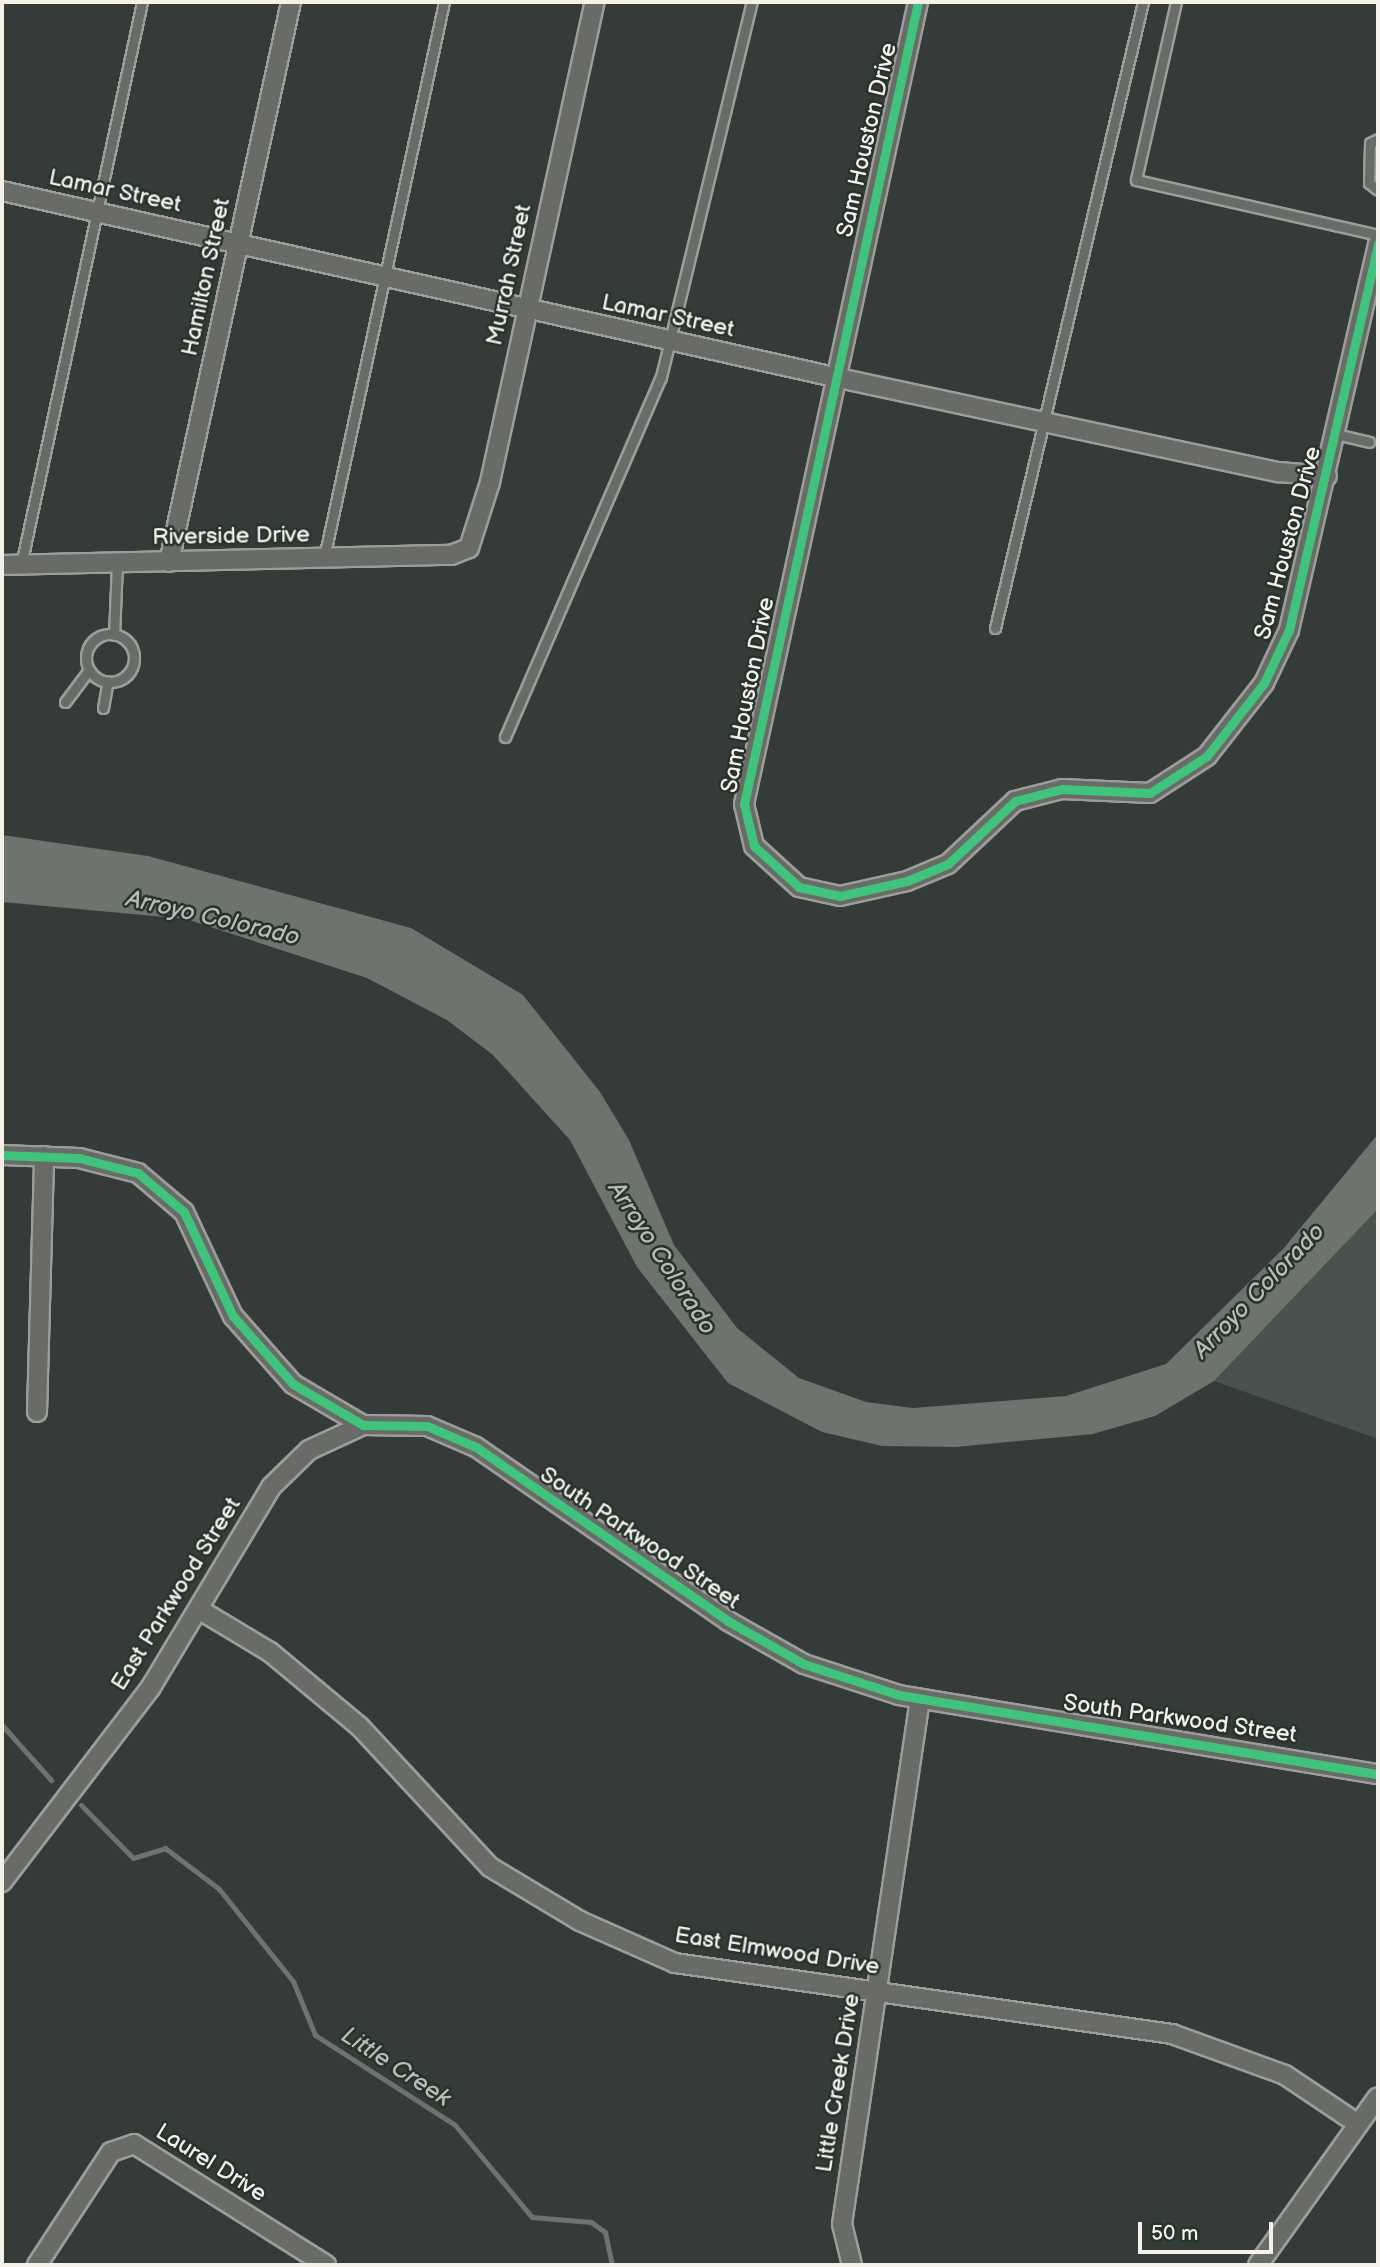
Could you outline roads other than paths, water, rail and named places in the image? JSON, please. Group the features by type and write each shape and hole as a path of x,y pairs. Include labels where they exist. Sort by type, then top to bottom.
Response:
{"street":[{"name":"Hamilton Street","path":"169,562 291,2"},
{"name":"Murrah Street","path":"461,552 475,541 595,2"},
{"name":"Sam Houston Drive","path":"918,2 834,377 744,804 754,846 782,875 818,894 840,897 929,874 965,851 995,815 1038,793 1150,793 1187,774 1247,710 1278,656 1327,476 1378,243"},
{"name":"Lamar Street","path":"2,191 834,377 1327,476"},
{"name":"Riverside Drive","path":"2,565 324,559 461,552"},
{"path":"2,1155 44,1156 110,1163 163,1189 184,1212 223,1298 256,1349 293,1384 363,1425"},
{"path":"37,1412 44,1156"},
{"name":"South Parkwood Street","path":"363,1425 401,1423 453,1434 784,1654 920,1699 1378,1774"},
{"name":"East Parkwood Street","path":"2,1882 151,1688 271,1487 309,1450 363,1425"},
{"name":"East Elmwood Drive","path":"200,1610 270,1652 360,1727 490,1867 580,1921 675,1963 1172,2034 1285,2075 1358,2124"},
{"name":"Little Creek Drive","path":"852,2265 842,2224 920,1699"},
{"path":"1258,2265 1378,2097"},
{"name":"Laurel Drive","path":"37,2265 111,2152 134,2144 326,2265"}],"lane":[{"path":"21,565 142,2"},
{"path":"324,559 444,2"},
{"path":"505,737 672,341 751,2"},
{"path":"995,628 1143,2"},
{"path":"1176,2 1136,180 1378,235"},
{"path":"1378,139 1370,143 1370,183 1378,190"},
{"path":"1335,434 1369,442"},
{"path":"114,635 117,563"},
{"path":"65,702 89,670 93,641 114,635 128,643 134,657 129,672 108,681"},
{"path":"89,670 108,681"},
{"path":"103,708 108,681"}],"water":[{"name":"Arroyo Colorado","path":"2,835 148,856 411,928 523,995 600,1092 629,1140 674,1245 737,1328 799,1378 866,1402 913,1408 1066,1396 1166,1364 1283,1249 1378,1134 1378,1209 1214,1381 1155,1416 1093,1434 956,1447 882,1446 822,1432 728,1383 637,1267 570,1140 493,1055 447,1020 367,978 186,919 2,902"}],"waterway":[{"name":"Little Creek","path":"2,1725 51,1780"},
{"name":"Little Creek","path":"81,1805 133,1858 165,1848 219,1889 293,1981 315,2035 455,2125 532,2217 591,2222 605,2232 612,2265"}]}
